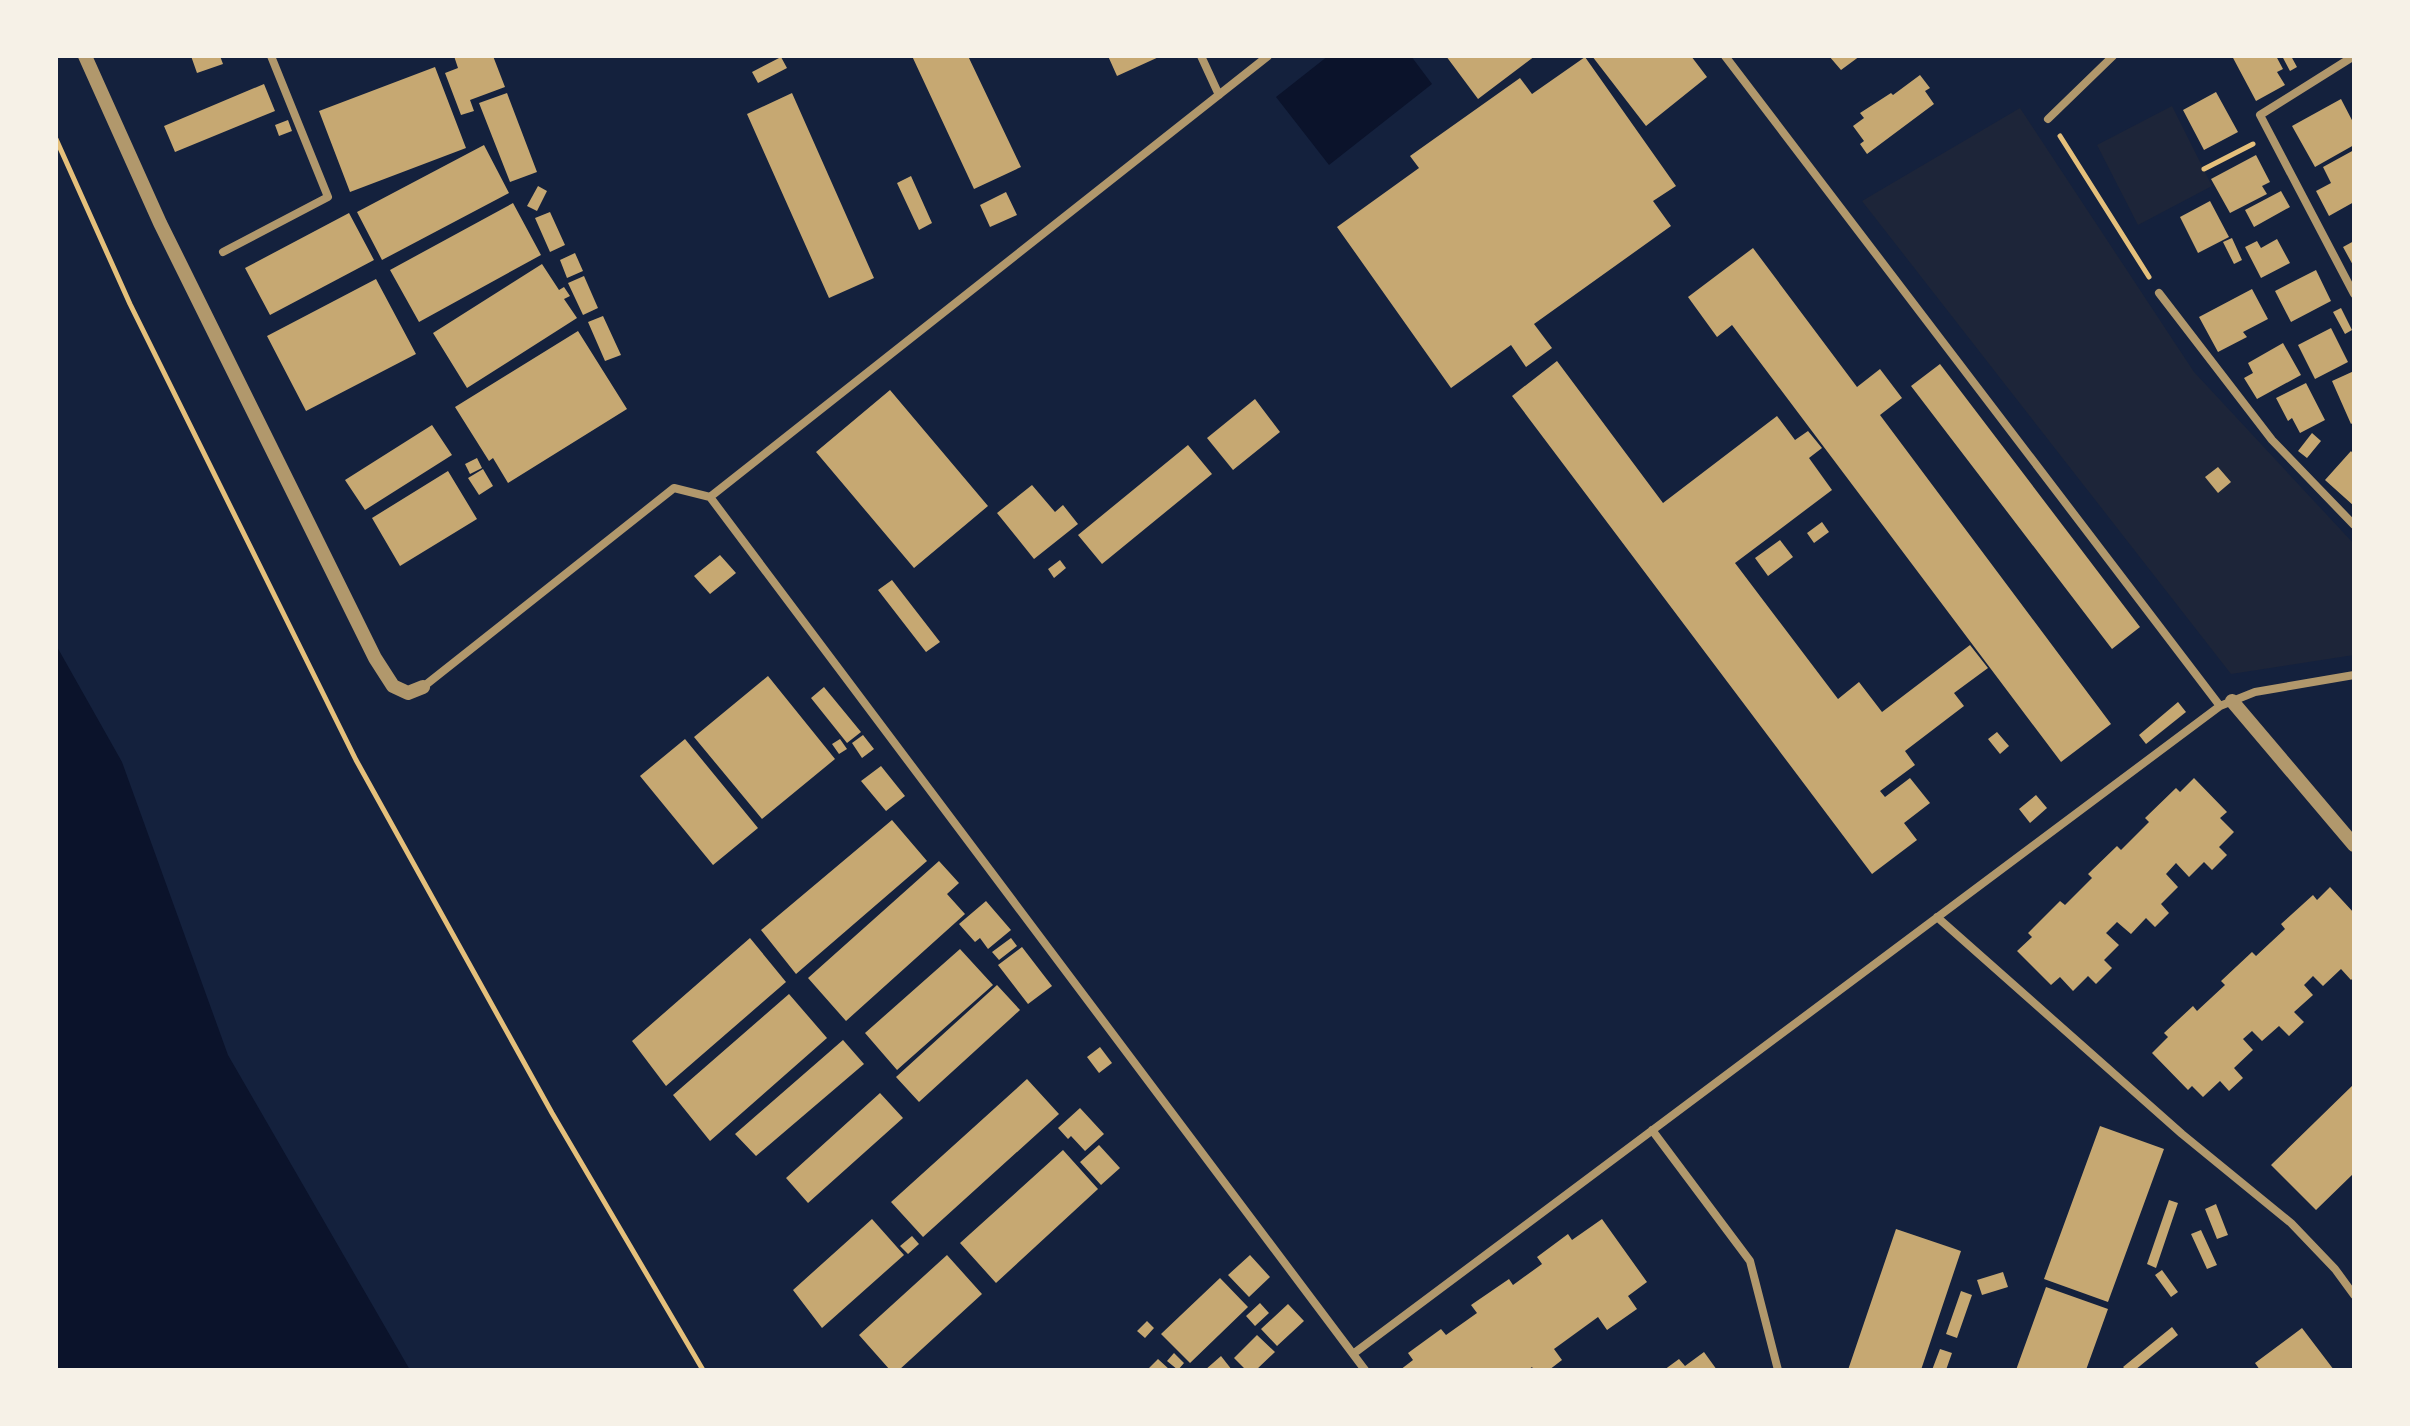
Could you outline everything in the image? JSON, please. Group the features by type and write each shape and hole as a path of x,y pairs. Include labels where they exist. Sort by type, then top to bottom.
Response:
{"street":[{"path":"85,56 160,223 375,658 393,686 408,693 423,687 674,488 710,497 1365,1370"},
{"path":"223,252 328,197 271,56"},
{"path":"1201,56 1219,95"},
{"path":"710,497 1268,56"},
{"path":"1725,56 2226,703 2354,845"},
{"path":"2048,119 2113,56"},
{"path":"2354,56 2260,115 2354,294"},
{"path":"2159,293 2272,440 2354,525"},
{"path":"1353,1354 2226,703 2255,692 2354,675"},
{"path":"1937,917 2182,1134 2291,1223 2335,1269 2354,1295"},
{"path":"1652,1130 1750,1261 1778,1370"}],"path":[{"path":"2048,119 2159,293"},
{"path":"56,139 130,304 356,760 552,1113 703,1370"},
{"path":"2204,169 2229,156"}],"shaded area":[{"path":"1328,56 1411,56 1432,84 1329,165 1276,97"},
{"path":"2172,106 2212,186 2138,225 2097,145"},
{"path":"2020,108 2194,372 2354,544 2354,655 2231,674 1862,201"},
{"path":"56,645 122,762 228,1055 410,1370 56,1370"}],"building":[{"path":"191,56 220,56 223,64 197,73"},
{"path":"454,56 493,56 505,87 470,100 474,111 461,115 445,73 458,68"},
{"path":"912,56 968,56 1021,167 974,189"},
{"path":"1108,56 1161,56 1117,76"},
{"path":"1446,56 1535,56 1478,99"},
{"path":"1592,56 1691,56 1707,77 1646,126"},
{"path":"1829,56 1860,56 1841,70"},
{"path":"2232,56 2276,56 2283,69 2277,72 2285,85 2256,101"},
{"path":"2282,56 2291,56 2297,67 2290,71"},
{"path":"781,57 787,68 758,83 752,72"},
{"path":"1585,57 1676,186 1653,201 1671,226 1534,324 1552,348 1526,367 1511,345 1451,388 1337,227 1419,168 1410,156 1520,78 1532,94"},
{"path":"435,67 466,148 350,192 319,111"},
{"path":"1920,75 1930,88 1925,91 1934,104 1867,154 1860,144 1864,141 1853,126 1864,118 1860,113 1891,93 1893,95"},
{"path":"264,84 275,111 175,152 164,126"},
{"path":"2216,92 2238,132 2204,150 2183,110"},
{"path":"507,93 537,172 510,182 479,103"},
{"path":"792,93 874,278 829,298 747,114"},
{"path":"2341,99 2354,124 2354,145 2315,167 2292,126"},
{"path":"288,120 292,131 279,136 275,125"},
{"path":"484,145 509,193 382,260 357,212"},
{"path":"2354,150 2354,202 2329,216 2316,191 2331,183 2323,167"},
{"path":"2256,155 2270,182 2262,186 2267,194 2230,213 2211,179"},
{"path":"911,176 932,223 919,230 897,183"},
{"path":"538,186 547,191 537,211 527,206"},
{"path":"2281,191 2290,207 2254,227 2245,210"},
{"path":"1006,192 1017,215 990,227 980,205"},
{"path":"2210,201 2229,237 2198,253 2180,217"},
{"path":"513,203 541,255 419,322 390,270"},
{"path":"550,212 565,245 550,252 535,218"},
{"path":"349,213 374,260 270,315 245,268"},
{"path":"2232,238 2242,260 2234,264 2223,242"},
{"path":"2277,239 2290,263 2261,278 2245,247 2257,241 2261,248"},
{"path":"2354,241 2354,267 2343,247"},
{"path":"1753,248 1857,387 1880,369 1902,398 1880,415 2111,724 2061,762 1732,325 1717,337 1688,297"},
{"path":"575,253 583,271 567,278 560,260"},
{"path":"542,264 559,290 564,287 570,296 564,299 577,318 467,388 433,333"},
{"path":"2316,270 2331,301 2291,322 2275,291"},
{"path":"584,276 598,308 583,315 568,283"},
{"path":"376,279 416,354 306,411 267,336"},
{"path":"2252,289 2268,319 2243,332 2247,337 2218,352 2199,317"},
{"path":"2341,308 2352,330 2345,334 2333,312"},
{"path":"603,316 621,355 605,361 588,322"},
{"path":"2331,328 2348,362 2315,379 2298,345"},
{"path":"578,331 627,409 508,483 493,458 489,461 455,407"},
{"path":"2283,343 2301,375 2257,399 2244,378 2253,373 2248,363"},
{"path":"1557,361 1663,503 1777,416 1795,440 1808,431 1822,448 1809,458 1832,490 1735,563 1838,699 1859,682 1882,712 1970,645 1988,668 1954,693 1964,706 1905,751 1915,765 1880,791 1885,797 1910,778 1930,803 1904,823 1917,840 1872,874 1512,396"},
{"path":"1940,364 2140,627 2112,649 1911,386"},
{"path":"2354,371 2354,422 2351,424 2332,381"},
{"path":"2306,383 2325,420 2300,433 2292,418 2288,421 2276,398"},
{"path":"890,390 988,506 914,568 816,452"},
{"path":"1255,399 1280,432 1233,470 1207,438"},
{"path":"432,425 452,455 365,510 345,480"},
{"path":"2312,433 2321,441 2307,458 2298,451"},
{"path":"1188,445 1212,474 1102,564 1078,535"},
{"path":"2351,451 2354,455 2354,506 2325,480"},
{"path":"477,458 482,468 470,474 465,464"},
{"path":"2218,467 2231,482 2218,493 2205,477"},
{"path":"483,469 493,486 479,495 468,478"},
{"path":"448,471 477,519 400,566 372,518"},
{"path":"1032,485 1055,512 1063,505 1078,524 1034,559 997,513"},
{"path":"1822,522 1829,532 1814,543 1807,533"},
{"path":"1780,540 1793,557 1768,576 1755,558"},
{"path":"720,555 736,573 710,594 694,576"},
{"path":"1060,560 1066,568 1054,578 1048,569"},
{"path":"892,580 940,642 926,652 878,590"},
{"path":"768,676 835,759 762,819 694,737"},
{"path":"824,687 861,732 847,743 811,698"},
{"path":"2178,702 2186,712 2146,744 2139,735"},
{"path":"1997,732 2009,746 2000,754 1988,739"},
{"path":"863,735 874,749 862,758 852,743"},
{"path":"685,739 758,828 713,865 640,776"},
{"path":"840,739 847,749 839,754 832,744"},
{"path":"881,766 905,796 886,811 861,781"},
{"path":"2194,778 2227,812 2220,818 2234,832 2219,847 2227,855 2212,870 2204,862 2189,877 2176,863 2166,874 2178,887 2161,904 2169,913 2155,927 2146,918 2131,934 2117,922 2106,933 2119,945 2104,960 2112,968 2096,984 2088,976 2073,991 2060,977 2051,985 2017,951 2032,937 2028,933 2060,901 2065,905 2092,878 2088,874 2117,846 2121,850 2149,822 2145,818 2176,788 2180,792"},
{"path":"2036,795 2047,808 2030,823 2019,809"},
{"path":"892,820 927,861 796,974 761,930"},
{"path":"939,861 959,883 947,894 965,914 846,1021 808,978"},
{"path":"2330,887 2354,913 2354,977 2351,980 2341,969 2323,986 2313,976 2304,985 2313,995 2294,1012 2304,1022 2289,1036 2279,1026 2262,1041 2252,1031 2243,1039 2253,1050 2234,1068 2243,1078 2229,1091 2220,1081 2203,1097 2192,1086 2188,1090 2152,1053 2168,1037 2164,1033 2193,1006 2197,1011 2225,985 2221,981 2252,952 2256,956 2285,929 2281,924 2313,895 2317,900"},
{"path":"986,901 1011,930 988,949 980,938 975,942 959,924"},
{"path":"750,938 786,982 666,1086 632,1041"},
{"path":"1011,938 1017,946 999,960 992,952"},
{"path":"1022,947 1052,986 1028,1004 998,965"},
{"path":"960,949 993,985 897,1070 865,1033"},
{"path":"997,985 1020,1010 919,1102 896,1077"},
{"path":"789,994 827,1038 710,1141 673,1095"},
{"path":"843,1040 864,1064 756,1156 735,1134"},
{"path":"1100,1047 1112,1063 1099,1073 1087,1057"},
{"path":"1027,1079 1059,1114 923,1237 891,1202"},
{"path":"2354,1084 2354,1173 2316,1210 2271,1165"},
{"path":"880,1093 903,1118 808,1203 786,1178"},
{"path":"1080,1108 1104,1134 1085,1151 1058,1128"},
{"path":"2100,1126 2164,1149 2108,1302 2044,1279"},
{"path":"1099,1145 1120,1168 1101,1185 1080,1162"},
{"path":"1063,1150 1098,1189 996,1283 960,1243"},
{"path":"2169,1200 2178,1203 2156,1268 2147,1264"},
{"path":"2216,1204 2228,1235 2217,1239 2205,1209"},
{"path":"872,1219 904,1255 822,1328 793,1290"},
{"path":"1602,1219 1647,1282 1628,1296 1637,1309 1607,1330 1598,1317 1554,1349 1562,1360 1549,1370 1534,1370 1532,1367 1528,1370 1400,1370 1413,1360 1408,1353 1441,1329 1446,1335 1477,1313 1471,1305 1509,1279 1513,1285 1542,1264 1537,1257 1568,1234 1572,1240"},
{"path":"1896,1229 1961,1251 1921,1370 1848,1370"},
{"path":"2201,1230 2217,1265 2207,1269 2191,1234"},
{"path":"912,1236 919,1244 908,1254 900,1246"},
{"path":"947,1255 982,1294 899,1370 890,1370 859,1335"},
{"path":"1250,1255 1270,1277 1249,1297 1228,1275"},
{"path":"2162,1270 2178,1292 2171,1297 2155,1275"},
{"path":"2003,1272 2008,1287 1982,1295 1977,1280"},
{"path":"1220,1278 1248,1307 1190,1363 1161,1334"},
{"path":"2046,1287 2108,1309 2086,1370 2016,1370"},
{"path":"1961,1291 1972,1295 1957,1338 1946,1334"},
{"path":"1260,1303 1269,1313 1255,1326 1246,1316"},
{"path":"1288,1304 1304,1321 1277,1346 1261,1329"},
{"path":"1147,1321 1154,1328 1145,1338 1137,1331"},
{"path":"2172,1327 2178,1335 2135,1370 2123,1367"},
{"path":"2302,1328 2334,1370 2260,1370 2255,1363"},
{"path":"1257,1335 1275,1352 1256,1370 1246,1370 1234,1358"},
{"path":"1940,1349 1952,1353 1946,1370 1932,1370"},
{"path":"1704,1352 1717,1370 1664,1370 1679,1359 1685,1366"},
{"path":"1174,1353 1184,1363 1178,1370 1167,1361"},
{"path":"1221,1356 1232,1370 1205,1370"},
{"path":"1158,1359 1170,1370 1147,1370"}]}
